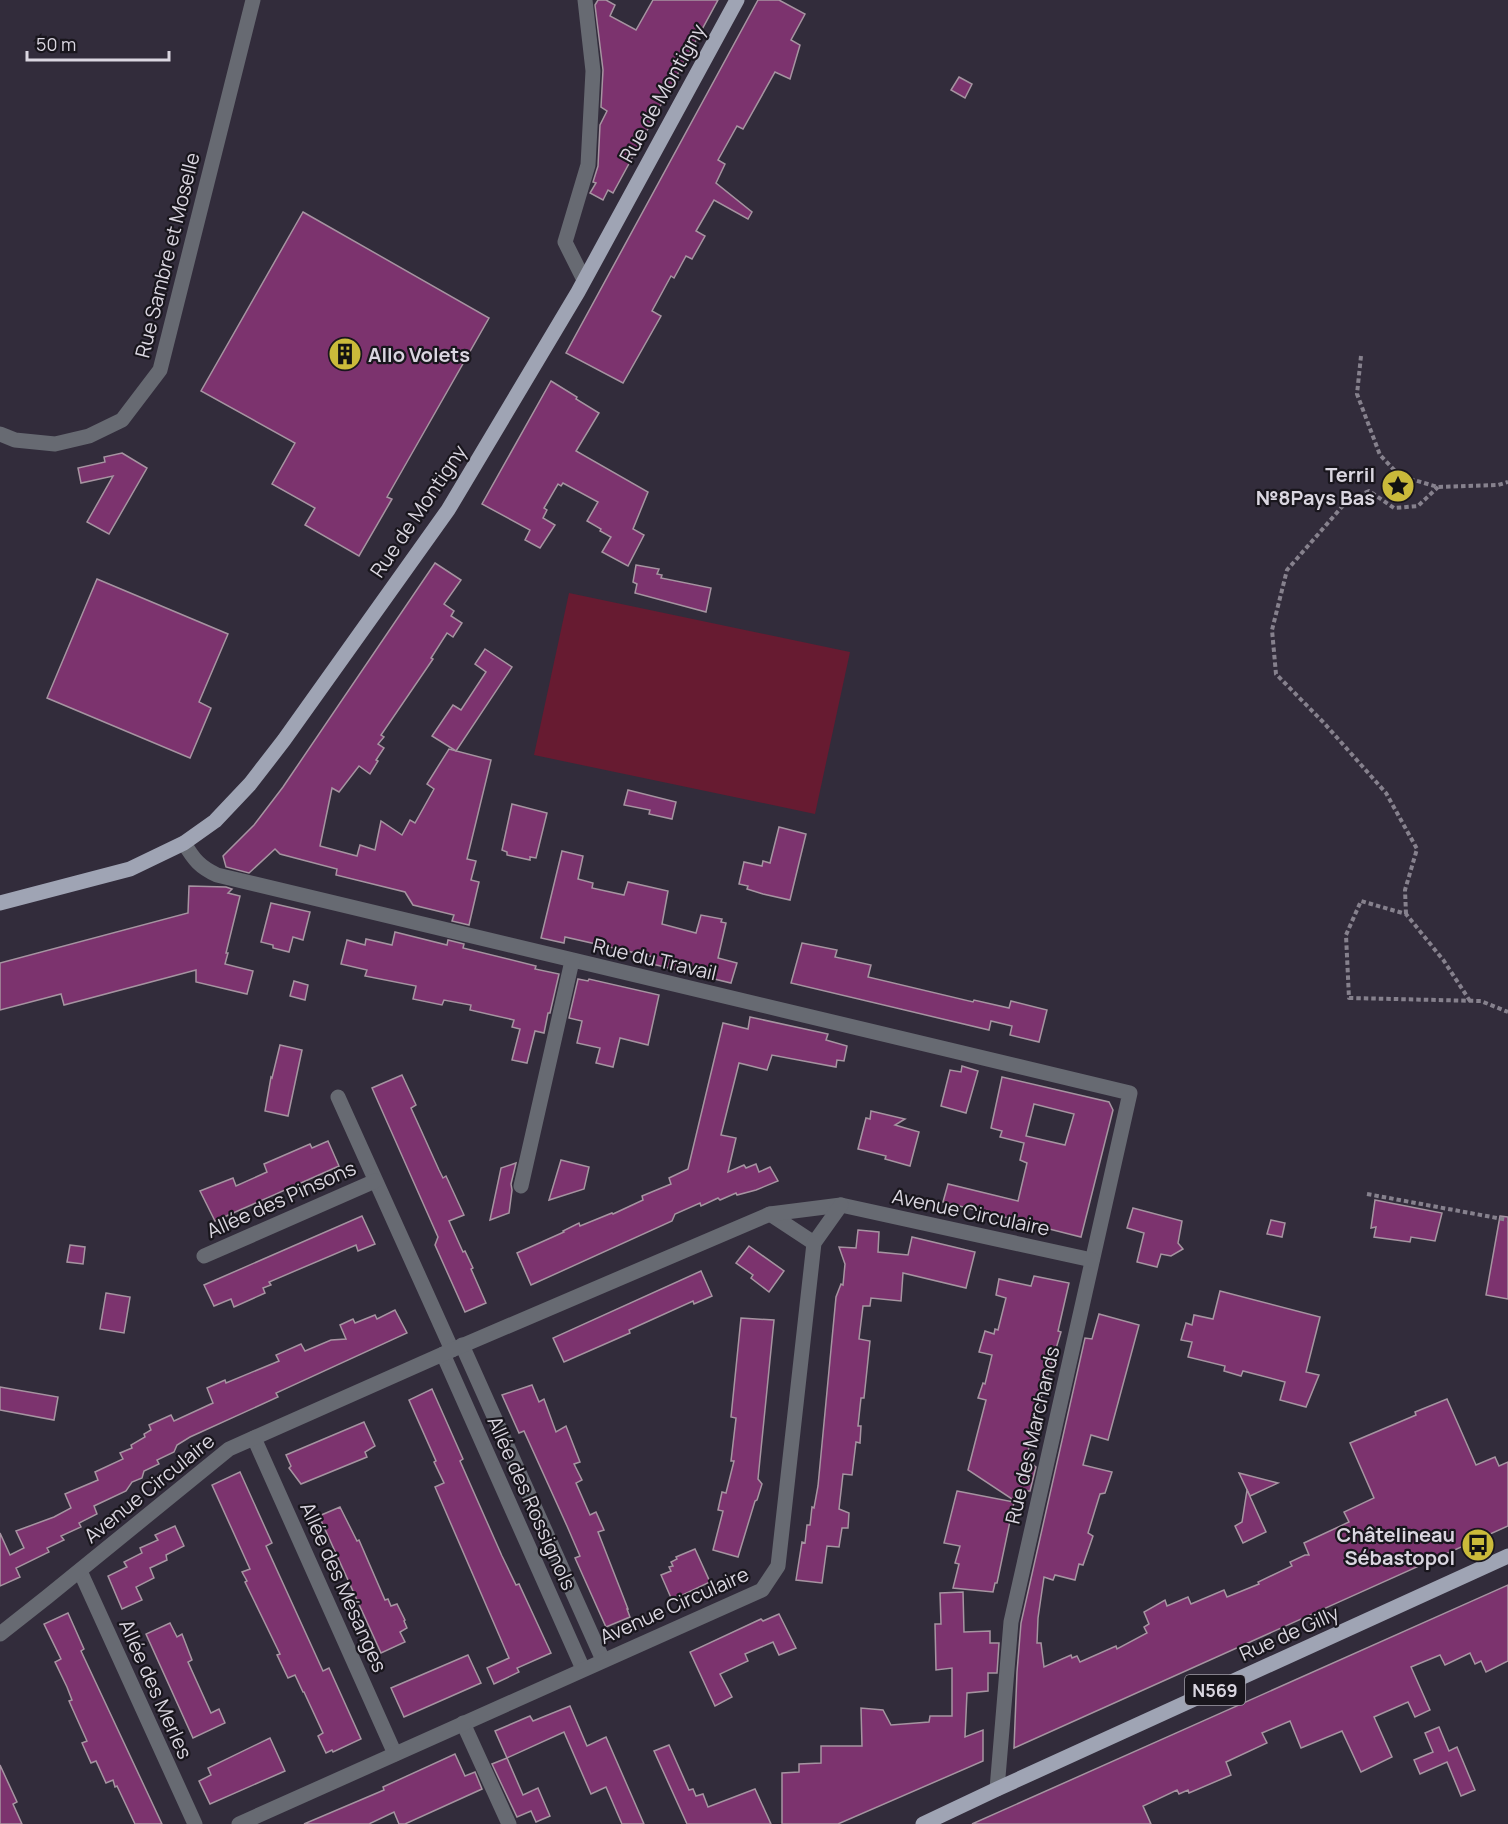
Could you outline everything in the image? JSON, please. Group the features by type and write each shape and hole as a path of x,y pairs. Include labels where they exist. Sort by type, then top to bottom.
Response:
{"main road":[{"name":"Rue de Montigny","path":"0,903 130,868 184,843 215,821 250,784 448,510 584,280 736,0"},
{"name":"Rue de Gilly","path":"923,1824 938,1821 997,1789 1508,1556"}],"street":[{"name":"Rue Sambre et Moselle","path":"0,434 15,440 55,444 89,436 122,420 160,370 252,0"},
{"path":"584,280 566,242 588,165 593,71 585,0"},
{"name":"Rue du Travail","path":"184,843 202,868 217,875 1130,1093"},
{"path":"521,1186 572,961"},
{"name":"Rue des Marchands","path":"997,1789 1011,1622 1130,1093"},
{"name":"Allée des Rossignols","path":"338,1097 452,1350 603,1660"},
{"name":"Allée des Pinsons","path":"204,1256 375,1181"},
{"name":"Avenue Circulaire","path":"0,1634 229,1449 452,1350 770,1214 841,1205 1092,1260"},
{"name":"Avenue Circulaire","path":"238,1824 762,1590 778,1566 814,1244 841,1205"},
{"path":"770,1214 814,1244"},
{"name":"Allée des Rossignols","path":"452,1350 583,1669"},
{"name":"Allée des Mésanges","path":"254,1438 395,1754"},
{"name":"Allée des Merles","path":"80,1571 195,1824"},
{"path":"463,1723 509,1824"}],"path":[{"path":"1361,356 1357,394 1380,455 1400,476 1438,487 1508,483"},
{"path":"1406,914 1405,890 1417,849 1386,792 1276,674 1272,630 1287,570 1347,501 1369,491 1394,508 1418,506 1438,487"},
{"path":"1470,1001 1444,961 1406,914 1361,901 1347,935 1349,998 1470,1001 1481,1001 1508,1012"},
{"path":"1367,1194 1508,1221"}],"shaded area":[{"path":"569,593 850,652 815,814 534,755"}],"building":[{"path":"598,0 606,0 615,5 610,16 636,30 653,0 718,0 613,193 608,190 603,200 590,193 596,183 593,182 598,166 600,125 607,111 601,107 603,70 595,5"},
{"path":"758,0 779,0 805,14 791,40 800,45 790,79 775,72 743,129 737,126 718,160 725,164 716,183 752,212 748,219 714,200 696,231 705,236 692,259 686,256 674,278 671,276 652,311 661,316 623,383 566,353"},
{"path":"959,77 972,84 965,98 951,90"},
{"name":"Allo Volets","path":"303,212 489,318 387,497 392,499 359,556 305,525 315,508 272,484 295,443 201,391"},
{"path":"551,381 599,413 576,451 648,492 633,529 644,535 628,566 602,552 611,537 587,521 598,502 563,483 561,486 558,484 544,508 547,510 543,518 555,525 540,548 525,540 530,530 482,504"},
{"path":"122,453 147,468 109,534 87,522 113,476 81,483 78,468 105,462 104,457"},
{"path":"435,563 461,580 444,604 454,611 451,616 462,623 453,637 447,633 431,658 433,659 381,735 384,737 378,744 384,748 370,774 359,766 339,792 332,788 320,846 357,856 360,845 375,850 381,821 402,835 410,820 415,823 434,789 427,784 449,749 491,760 467,859 476,861 471,880 479,882 469,925 452,921 454,915 413,905 405,892 336,875 337,869 280,854 275,849 249,873 226,867 223,856 254,825 283,787"},
{"path":"636,565 659,569 657,574 662,575 661,578 711,588 706,612 635,593 637,584 633,582"},
{"path":"97,579 228,634 199,702 211,708 190,758 47,698"},
{"path":"485,649 512,667 456,751 432,736 453,705 461,710 486,672 475,664"},
{"path":"628,790 676,802 672,819 649,814 650,810 624,805"},
{"path":"512,804 547,813 536,858 530,857 530,860 507,855 507,852 502,850"},
{"path":"779,827 806,834 790,900 747,889 748,886 739,884 744,862 762,866 763,861 770,863"},
{"path":"562,851 583,856 578,879 593,883 592,888 624,895 628,882 668,891 662,924 696,933 701,915 722,919 721,922 726,923 718,958 737,963 731,983 652,964 654,957 565,937 564,943 541,938"},
{"path":"189,886 226,887 232,889 228,893 240,896 225,964 253,971 247,994 196,982 196,970 64,1005 61,994 0,1010 0,963 188,913"},
{"path":"271,903 310,912 303,940 293,937 289,952 261,942"},
{"path":"395,932 447,945 448,940 464,944 463,948 559,974 544,1033 535,1031 527,1063 512,1060 520,1029 512,1027 514,1020 470,1010 471,1005 444,1000 442,1005 413,999 416,986 365,976 367,970 341,964 347,940 365,945 366,939 392,945"},
{"path":"802,943 837,950 835,957 871,965 868,977 973,1002 974,1000 1009,1008 1011,1001 1047,1010 1039,1042 1010,1035 1012,1026 991,1021 989,1030 791,983"},
{"path":"578,979 588,981 589,979 659,995 648,1045 620,1038 613,1067 596,1063 600,1048 577,1043 582,1021 569,1018"},
{"path":"294,981 308,985 305,1000 290,996"},
{"path":"750,1017 828,1034 826,1040 847,1046 844,1061 837,1060 836,1067 772,1055 767,1070 739,1063 721,1135 736,1138 728,1172 744,1165 746,1168 756,1164 759,1172 770,1167 778,1181 756,1190 737,1195 736,1193 720,1200 718,1198 701,1206 700,1203 675,1214 672,1221 531,1285 517,1253 579,1223 580,1226 643,1200 642,1196 671,1184 669,1178 688,1169 723,1023 748,1029"},
{"path":"280,1045 302,1050 288,1116 265,1111"},
{"path":"962,1066 978,1071 966,1113 941,1106 950,1070 961,1072"},
{"path":"402,1075 416,1105 411,1108 439,1170 443,1178 446,1176 464,1215 449,1221 473,1268 471,1269 486,1303 465,1312 435,1245 438,1237 372,1088"},
{"path":"1002,1077 1109,1102 1113,1110 1081,1237 943,1202 948,1184 1018,1201 1027,1163 1020,1160 1024,1143 1000,1137 1002,1131 991,1128","holes":["1034,1104 1074,1114 1065,1145 1026,1136"]},
{"path":"871,1111 905,1119 895,1125 919,1132 910,1166 885,1159 886,1156 858,1149 866,1118 870,1119"},
{"path":"328,1141 339,1166 215,1221 200,1191 233,1178 236,1186 267,1172 264,1164 310,1144 312,1148"},
{"path":"561,1160 589,1167 584,1189 549,1200"},
{"path":"516,1163 511,1184 509,1213 490,1220 501,1168"},
{"path":"1375,1200 1442,1213 1435,1241 1411,1237 1410,1242 1374,1237 1376,1227 1371,1228"},
{"path":"1133,1208 1182,1221 1178,1243 1183,1249 1171,1256 1161,1254 1157,1267 1137,1262 1144,1233 1127,1228"},
{"path":"362,1216 375,1244 358,1251 356,1245 269,1282 271,1285 263,1288 265,1293 234,1307 231,1299 214,1306 204,1285"},
{"path":"1500,1216 1508,1217 1508,1299 1486,1295"},
{"path":"1271,1220 1285,1223 1282,1237 1267,1234"},
{"path":"858,1230 879,1232 878,1252 908,1255 912,1237 975,1252 966,1288 903,1273 901,1301 871,1298 870,1306 863,1306 859,1339 870,1341 864,1398 861,1398 858,1426 861,1426 860,1443 856,1442 852,1475 843,1474 839,1509 849,1513 848,1528 842,1528 839,1547 827,1546 822,1583 796,1580 802,1542 805,1543 807,1525 810,1525 818,1486 836,1297 841,1284 843,1285 845,1264 839,1247 856,1248"},
{"path":"70,1245 85,1247 83,1264 67,1262"},
{"path":"749,1246 784,1271 769,1292 751,1278 753,1275 736,1263"},
{"path":"701,1271 712,1296 694,1304 693,1301 629,1330 630,1333 564,1362 553,1338"},
{"path":"1034,1276 1069,1283 1058,1331 1061,1332 1047,1375 1026,1459 1036,1467 1030,1491 1017,1491 1015,1501 968,1470 986,1400 978,1398 983,1383 985,1384 992,1355 979,1352 985,1331 994,1334 995,1329 998,1330 1006,1298 996,1295 999,1279 1031,1286"},
{"path":"1220,1291 1320,1317 1306,1372 1319,1375 1306,1407 1280,1400 1285,1382 1243,1371 1241,1376 1224,1371 1225,1366 1188,1357 1192,1342 1181,1340 1186,1323 1192,1325 1194,1315 1213,1319"},
{"path":"106,1293 130,1297 124,1333 100,1329"},
{"path":"395,1310 407,1333 276,1393 278,1397 177,1445 174,1452 157,1460 159,1464 144,1471 142,1478 132,1482 126,1491 94,1506 97,1514 79,1523 81,1527 61,1536 64,1540 47,1548 49,1552 16,1568 20,1577 0,1586 0,1533 10,1555 24,1548 16,1531 71,1508 65,1494 98,1480 95,1472 123,1459 120,1453 132,1448 131,1445 145,1437 144,1434 151,1430 149,1425 171,1415 174,1421 213,1403 207,1388 225,1380 226,1383 279,1361 276,1355 301,1344 305,1351 331,1340 346,1339 340,1325 353,1319 355,1323 375,1315 377,1319"},
{"path":"1099,1314 1139,1325 1108,1440 1091,1435 1083,1465 1112,1472 1105,1493 1100,1494 1088,1533 1093,1536 1083,1565 1079,1564 1075,1580 1055,1575 1053,1580 1044,1577 1037,1643 1041,1643 1044,1667 1071,1655 1072,1658 1077,1656 1080,1662 1116,1646 1117,1649 1147,1633 1144,1627 1149,1624 1144,1612 1165,1600 1167,1606 1188,1597 1191,1604 1224,1590 1227,1597 1259,1584 1258,1582 1292,1566 1290,1562 1309,1555 1304,1543 1349,1522 1344,1512 1374,1498 1350,1443 1447,1399 1476,1465 1495,1457 1499,1466 1508,1462 1508,1526 1014,1748 1021,1623 1085,1338 1092,1339"},
{"path":"741,1318 774,1320 758,1479 762,1484 738,1557 713,1550 723,1511 718,1510 722,1492 726,1493 734,1461 731,1461 736,1418 731,1417"},
{"path":"532,1385 539,1402 544,1399 556,1432 566,1426 580,1462 574,1464 582,1480 576,1483 590,1515 596,1512 604,1530 598,1532 630,1617 606,1627 575,1558 580,1556 567,1526 524,1431 519,1433 502,1395"},
{"path":"0,1387 58,1397 54,1420 0,1410"},
{"path":"432,1389 463,1459 460,1461 502,1556 516,1585 519,1584 551,1653 517,1668 519,1672 494,1684 487,1668 509,1658 435,1487 444,1483 409,1400"},
{"path":"364,1422 375,1446 365,1452 367,1457 301,1484 289,1468 291,1466 286,1455"},
{"path":"240,1472 272,1543 266,1546 323,1671 329,1668 361,1739 333,1752 332,1750 326,1753 318,1736 323,1733 304,1692 295,1675 288,1678 277,1655 280,1654 245,1582 247,1581 242,1572 250,1569 212,1485"},
{"path":"1239,1473 1278,1483 1250,1496"},
{"path":"1247,1490 1266,1532 1243,1543 1235,1526 1242,1522"},
{"path":"957,1491 1014,1502 997,1583 995,1583 993,1592 953,1588 959,1564 955,1563 960,1546 944,1543"},
{"path":"340,1507 357,1541 359,1540 385,1600 388,1599 391,1606 397,1604 405,1620 407,1628 400,1632 405,1642 381,1653 319,1516"},
{"path":"175,1526 184,1546 166,1555 167,1560 150,1568 154,1578 136,1587 142,1600 122,1609 108,1576 127,1567 124,1562 142,1553 140,1548 158,1540 155,1535"},
{"path":"695,1549 710,1582 672,1600 661,1575 671,1571 669,1567 673,1566 671,1562 677,1559 676,1557"},
{"path":"1508,1585 1508,1661 1486,1672 1481,1661 1475,1664 1470,1653 1445,1665 1440,1655 1411,1667 1430,1710 1415,1717 1408,1702 1374,1717 1392,1757 1361,1772 1342,1731 1301,1748 1290,1721 1262,1733 1267,1743 1226,1762 1231,1775 1189,1793 1188,1790 1179,1794 1177,1790 1143,1806 1151,1824 972,1824"},
{"path":"963,1592 964,1632 990,1631 990,1643 999,1643 997,1673 988,1673 988,1691 967,1693 965,1737 983,1730 983,1761 838,1824 782,1824 782,1773 799,1772 799,1764 821,1763 821,1746 862,1746 861,1708 883,1710 891,1725 929,1722 930,1716 952,1716 952,1668 936,1670 935,1624 941,1624 940,1593"},
{"path":"68,1613 84,1649 81,1651 162,1824 135,1824 117,1786 115,1787 113,1780 106,1783 96,1761 91,1763 82,1743 87,1741 55,1662 61,1659 44,1624"},
{"path":"779,1614 796,1648 779,1655 773,1642 745,1654 748,1661 720,1674 732,1697 715,1706 690,1652 761,1619 763,1621"},
{"path":"170,1623 177,1637 182,1634 192,1660 188,1662 211,1713 219,1709 225,1723 193,1738 146,1634"},
{"path":"468,1655 481,1683 404,1717 391,1688"},
{"path":"570,1706 587,1746 606,1737 644,1824 622,1824 606,1787 591,1794 564,1732 507,1758 495,1731 530,1716 533,1721"},
{"path":"1439,1727 1449,1751 1457,1747 1475,1790 1461,1796 1447,1762 1420,1774 1414,1760 1433,1752 1425,1733"},
{"path":"270,1738 285,1771 210,1804 199,1781 211,1775 208,1768"},
{"path":"669,1745 689,1790 693,1789 696,1796 703,1794 708,1807 755,1789 771,1824 687,1824 654,1751"},
{"path":"455,1754 465,1776 475,1772 482,1789 405,1824 399,1824 394,1812 369,1824 304,1824 384,1790 383,1787"},
{"path":"507,1758 523,1795 538,1788 550,1816 536,1822 531,1811 517,1817 492,1764"},
{"path":"0,1765 17,1802 13,1804 22,1824 0,1824"}],"place":[{"name":"Allo Volets","path":"345,354"},
{"name":"Terril №8Pays Bas","path":"1398,486"},
{"name":"Châtelineau Sébastopol","path":"1478,1545"}]}
